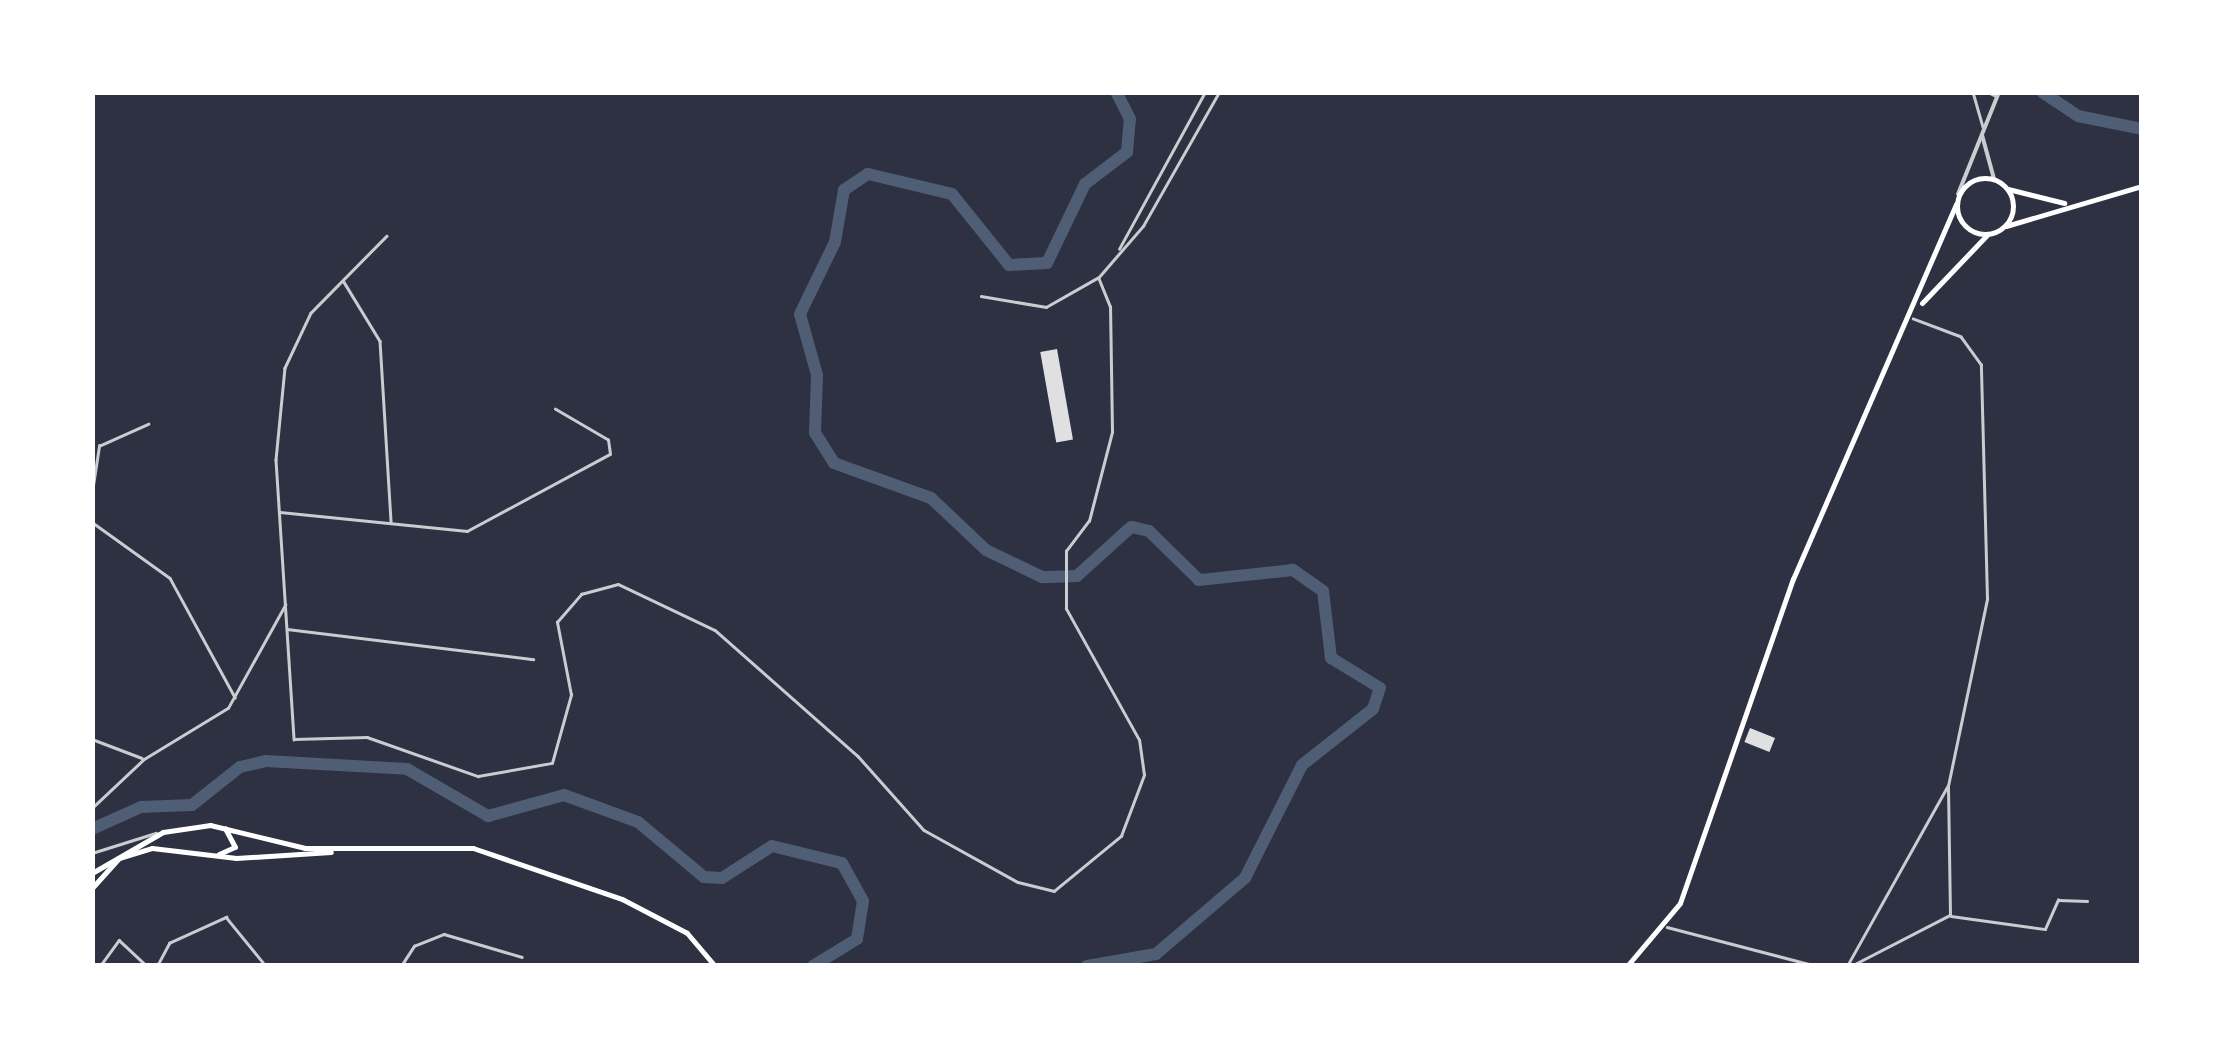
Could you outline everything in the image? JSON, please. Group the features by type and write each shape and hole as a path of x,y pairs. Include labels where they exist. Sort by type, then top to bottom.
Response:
{"main road":[{"path":"1627,966 1667,927 1793,579 1913,319 1958,194 1970,181 1994,179 2008,189 2072,202"},
{"path":"1917,309 1988,234 2072,202 2142,186"},
{"path":"2004,226 2008,189"},
{"path":"1956,204 1962,222 1988,234"},
{"path":"210,825 236,840 211,855"},
{"path":"92,873 162,832 210,825 338,850"},
{"path":"92,888 139,850 211,855 430,844 528,859 662,918 715,966"}],"street":[{"path":"1116,255 1205,92"},
{"path":"981,296 1046,306 1098,278 1143,226 1220,92"},
{"path":"1973,92 1994,179"},
{"path":"1958,194 1998,94 1988,92"},
{"path":"387,236 312,313 285,368 280,512 294,738 367,738 478,776 552,763 572,695 557,622 581,594 618,584 715,630 858,756 924,830 1018,882 1054,892 1121,836 1144,776 1139,740 1074,624 1065,585 1064,562 1089,521 1112,432 1110,307 1098,278"},
{"path":"343,281 384,362 392,524"},
{"path":"1913,319 1961,337 1981,364 1987,599 1948,786 1950,915"},
{"path":"280,512 467,530 610,454 608,440 556,409"},
{"path":"92,492 100,446 148,424"},
{"path":"92,522 170,578 236,697"},
{"path":"92,808 144,759 236,697 286,604"},
{"path":"287,630 534,659"},
{"path":"92,739 144,759"},
{"path":"1849,966 1948,786"},
{"path":"92,854 162,832"},
{"path":"1849,966 1950,915 2045,929 2058,900 2087,901"},
{"path":"156,966 169,943 226,917 266,966"},
{"path":"1667,927 1817,966"},
{"path":"401,966 414,946 444,934 522,957"},
{"path":"100,966 119,940 147,966"}],"building":[{"path":"1057,349 1073,440 1056,443 1040,352"},
{"path":"1750,728 1775,738 1769,752 1744,742"}],"waterway":[{"path":"1087,966 1156,954 1245,878 1302,765 1373,709 1380,688 1331,658 1323,591 1293,570 1199,580 1149,531 1131,527 1077,576 1042,577 986,550 931,498 834,463 815,433 817,375 800,314 835,242 844,190 868,174 952,194 1009,265 1047,263 1085,184 1127,152 1130,119 1116,92"},
{"path":"2042,92 2078,116 2142,129"},
{"path":"92,829 141,807 192,805 240,767 266,761 407,769 488,816 564,795 638,822 704,877 722,878 772,846 842,863 863,901 857,939 813,966"}]}
